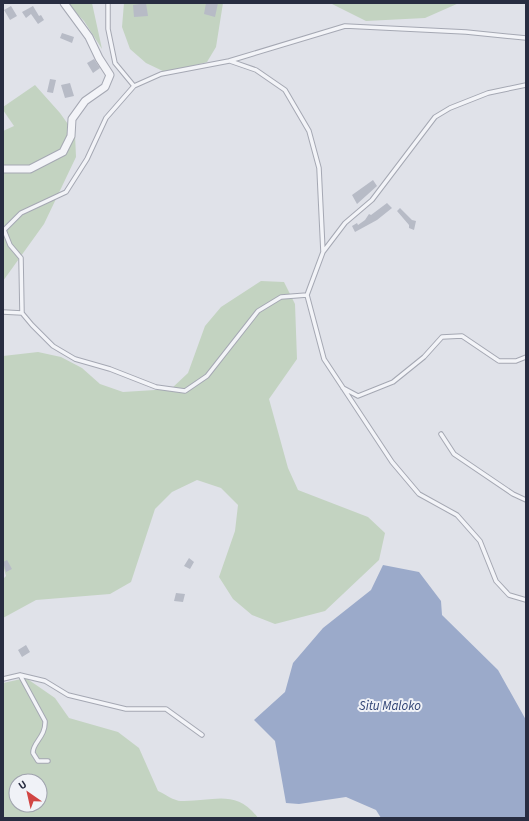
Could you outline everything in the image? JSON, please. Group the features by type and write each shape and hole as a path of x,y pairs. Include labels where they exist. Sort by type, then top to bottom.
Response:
{"street":[{"path":"3,169 30,169 63,152 71,136 72,119 85,101 105,87 110,75 99,58 89,37 64,3"}],"lane":[{"path":"108,3 108,29 115,63 134,86"},
{"path":"306,295 281,297 258,311 206,376 185,391 156,387 110,369 75,359 53,346 32,326 22,313 21,258 10,246 4,230 21,213 66,192 87,159 106,118 134,86 161,74 229,61 345,26 466,32 526,38"},
{"path":"229,61 256,70 285,90 309,131 319,168 323,252"},
{"path":"526,86 488,93 450,108 434,117 372,200 345,223 323,252 306,295 324,359 392,462 419,494 457,515 480,541 496,581 509,595 526,600"},
{"path":"3,312 22,313"},
{"path":"342,388 358,396 393,382 424,357 442,337 462,336 499,361 516,361 526,357"},
{"path":"441,434 454,454 513,494 526,500"},
{"path":"20,675 45,721 46,729 34,747 33,753 38,761 48,761"},
{"path":"3,679 20,675 45,681 68,696 126,709 166,709 202,735"}],"green space":[{"path":"66,3 92,3 102,49 84,21"},
{"path":"124,3 223,3 216,47 207,62 167,73 146,63 130,49 122,27"},
{"path":"330,3 459,3 425,18 366,21"},
{"path":"35,85 60,113 75,134 76,157 44,224 3,281 3,131 14,126 3,110 3,107"},
{"path":"261,281 284,282 295,304 297,359 269,399 288,468 298,490 368,517 385,533 379,560 325,611 275,624 252,615 233,599 219,577 235,531 238,505 221,488 197,480 172,492 155,509 131,582 110,594 36,600 3,618 3,579 6,576 3,565 3,356 38,352 61,357 82,368 100,384 123,392 171,389 188,373 205,326 221,307"},
{"path":"26,678 55,698 69,718 118,732 139,748 158,791 175,800 181,801 213,799 232,800 241,803 250,809 258,818 3,818 3,683"}],"water":[{"name":"Situ Maloko","path":"383,565 419,572 441,601 442,615 498,670 526,720 526,818 381,818 376,810 346,797 299,804 286,803 275,741 254,720 285,692 293,663 323,628 371,590"}],"building":[{"path":"146,3 148,16 134,17 133,5"},
{"path":"206,3 218,3 215,17 204,14"},
{"path":"11,6 17,16 10,20 4,10"},
{"path":"33,6 39,16 41,15 44,20 38,24 31,14 26,18 22,12"},
{"path":"62,33 74,37 72,43 60,38"},
{"path":"94,59 100,68 93,73 87,63"},
{"path":"50,79 56,80 53,93 47,92"},
{"path":"70,83 74,96 65,98 61,85"},
{"path":"373,180 377,186 357,204 352,195"},
{"path":"387,203 392,208 377,220 355,232 352,226 357,223 358,225 365,220 369,214 371,215"},
{"path":"400,208 412,220 416,221 414,230 409,228 409,225 397,211"},
{"path":"189,558 194,562 190,569 184,566"},
{"path":"7,560 12,569 6,572 3,562"},
{"path":"176,593 185,594 183,602 174,601"},
{"path":"26,645 30,652 22,657 18,650"}]}
